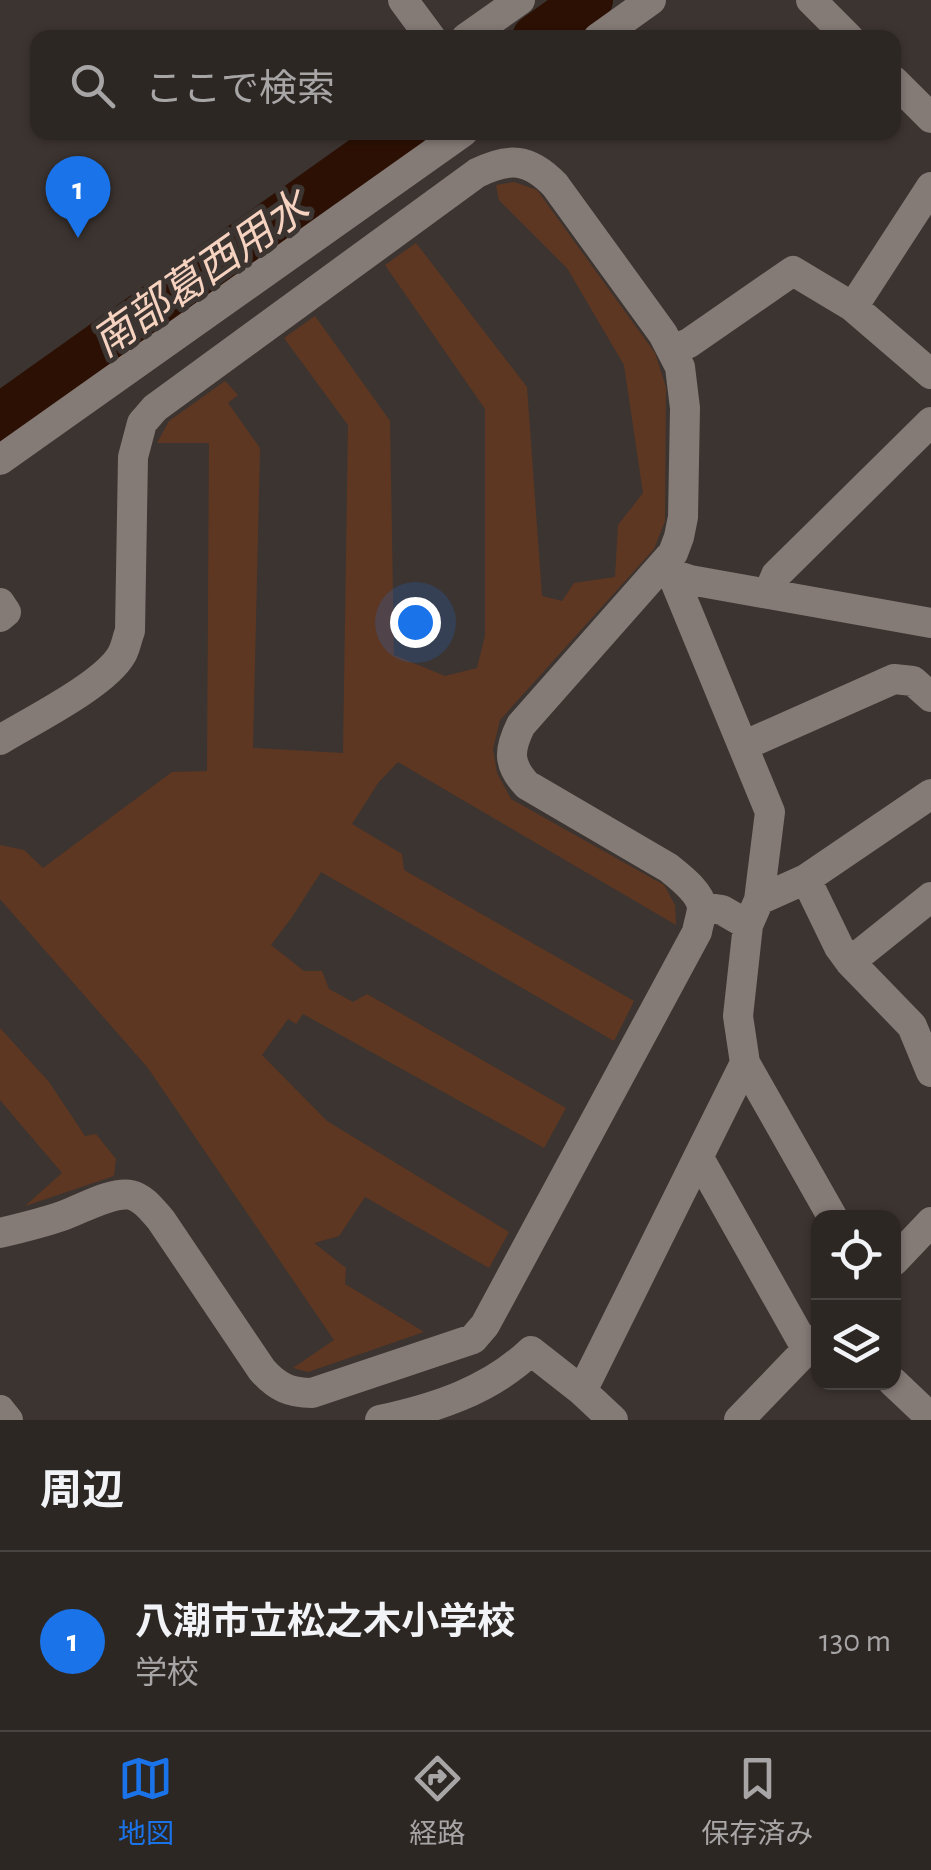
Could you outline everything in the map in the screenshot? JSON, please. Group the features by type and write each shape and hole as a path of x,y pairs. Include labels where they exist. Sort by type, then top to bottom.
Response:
{"street":[{"path":"404,0 425,30"},
{"path":"477,30 520,0"},
{"path":"609,30 651,0"},
{"path":"811,0 841,30"},
{"path":"901,88 931,118"},
{"path":"0,460 453,140"},
{"path":"0,740 88,687 122,655 130,631 133,457 142,423 155,408 477,173 496,164 513,162 545,174 673,350 686,408 683,517 668,569 521,724 512,744 512,762 527,785 684,880 702,907 697,932 474,1339 312,1394 293,1393 274,1383 262,1370 161,1220 136,1196 112,1197 0,1234"},
{"path":"853,307 931,187"},
{"path":"673,350 793,271 853,307 931,374"},
{"path":"768,594 776,574 931,422"},
{"path":"668,569 690,580 931,622"},
{"path":"668,569 770,812 738,1016 745,1064 828,1210"},
{"path":"0,603 6,612 0,617"},
{"path":"743,746 894,679 913,681 931,697"},
{"path":"702,907 753,913 931,794"},
{"path":"806,879 839,947 912,1026 931,1072"},
{"path":"850,962 931,897"},
{"path":"582,1391 745,1064"},
{"path":"700,1158 811,1341"},
{"path":"901,1254 931,1222"},
{"path":"739,1420 811,1346"},
{"path":"380,1420 428,1410 464,1395 510,1370 531,1351 612,1420"},
{"path":"901,1390 931,1418"},
{"path":"0,1410 8,1420"}],"shaded area":[{"path":"514,182 537,190 655,353 666,387 665,521 654,549 500,720 493,749 497,773 511,799 664,885 675,905 676,925 398,762 378,783 352,824 402,854 404,870 634,1001 614,1041 321,872 271,945 304,971 322,971 329,989 353,1002 367,994 566,1108 544,1148 303,1014 296,1024 288,1019 262,1055 327,1121 509,1232 489,1268 365,1197 339,1236 314,1243 346,1268 345,1284 424,1332 308,1372 293,1368 334,1340 148,1068 0,899 0,845 24,850 43,868 172,772 207,771 209,443 157,443 169,421 225,381 238,395 228,403 260,448 253,748 343,753 348,425 284,338 315,316 390,421 394,655 445,676 477,668 485,636 485,409 385,265 416,243 527,387 542,596 562,601 574,583 615,577 618,525 643,493 624,365 567,268 499,200 496,185"},
{"path":"0,1028 49,1082 85,1136 96,1134 116,1159 114,1176 25,1206 62,1173 0,1100"}],"waterway":[{"name":"南部葛西用水","path":"547,30 589,0"},
{"name":"南部葛西用水","path":"0,418 391,140"}],"place":[{"name":"八潮市立松之木小学校","path":"78,238"}]}
